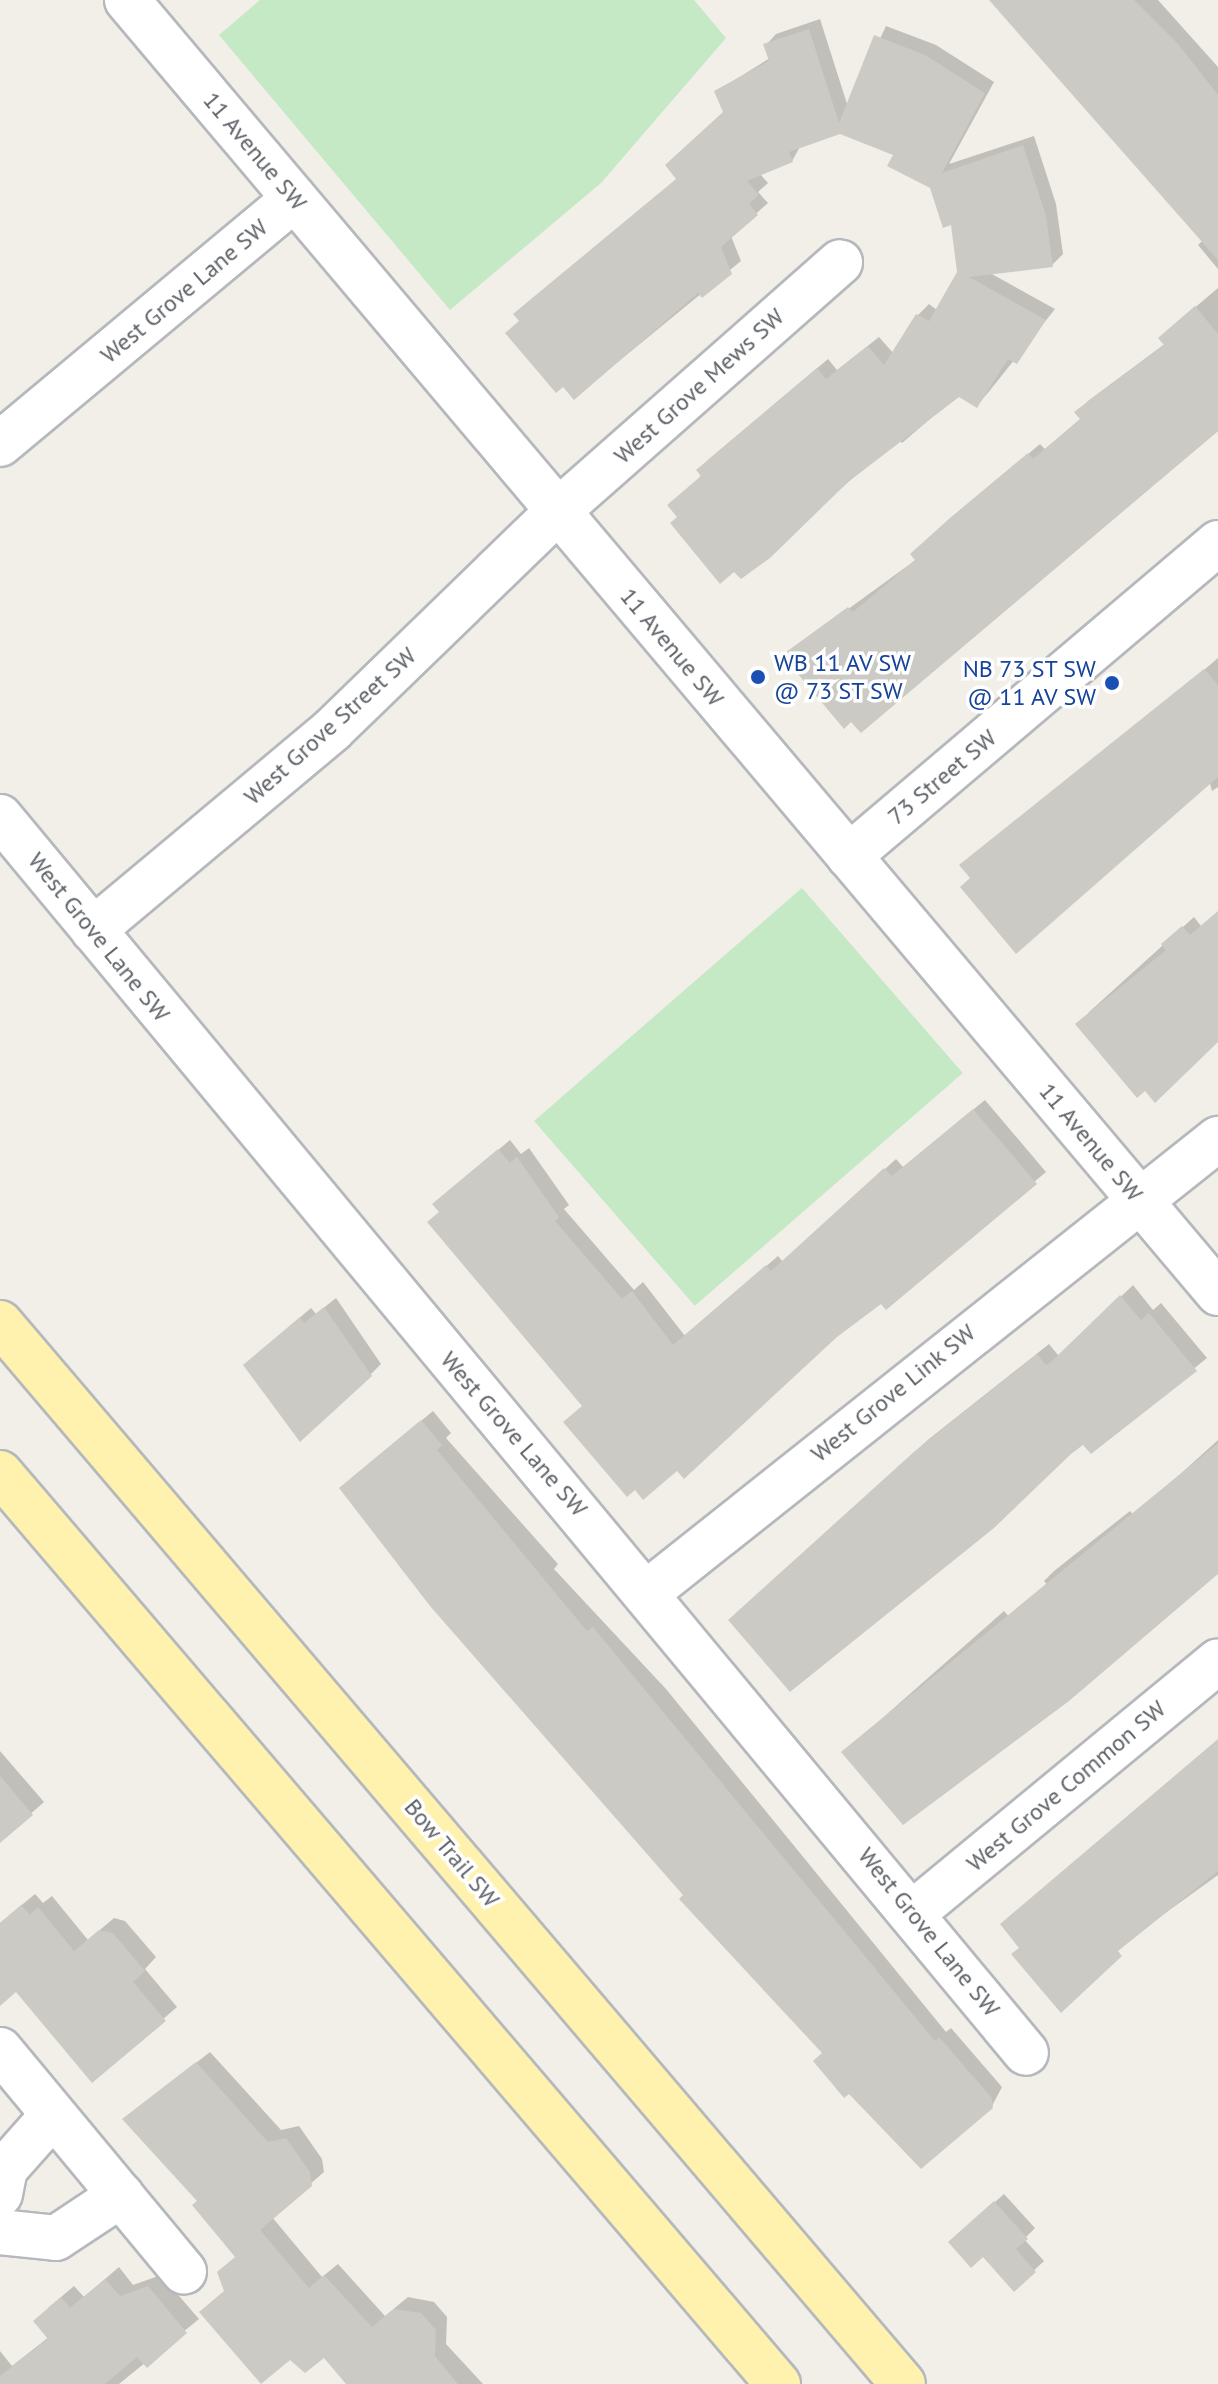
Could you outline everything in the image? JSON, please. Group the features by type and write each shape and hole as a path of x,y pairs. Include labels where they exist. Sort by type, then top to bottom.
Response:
{"main road":[{"name":"Bow Trail SW","path":"0,1323 903,2384"},
{"path":"0,1473 778,2384"}],"street":[{"name":"11 Avenue SW","path":"127,0 1218,1293"},
{"name":"West Grove Lane SW","path":"0,444 294,199"},
{"name":"West Grove Mews SW","path":"558,511 840,262"},
{"name":"West Grove Street SW","path":"93,930 332,730 558,511"},
{"name":"73 Street SW","path":"849,856 1218,543"},
{"name":"West Grove Lane SW","path":"0,817 649,1591 1026,2053"},
{"name":"West Grove Link SW","path":"649,1591 934,1358 1142,1203 1218,1139"},
{"name":"West Grove Common SW","path":"914,1912 1218,1661"},
{"path":"0,2050 184,2272"},
{"path":"0,2194 5,2169 53,2115"},
{"path":"0,2232 56,2238 121,2195"}],"green space":[{"path":"260,0 694,0 726,38 601,183 450,310 219,35"},
{"path":"802,888 963,1073 695,1306 534,1121"}],"building":[{"path":"989,0 1134,0 1179,45 1218,95 1218,260"},
{"path":"809,29 839,123 874,35 925,55 985,93 942,173 1023,145 1046,216 1053,267 969,277 1046,320 1017,364 1008,359 977,408 959,397 848,482 770,558 741,579 734,572 720,584 670,523 677,517 667,505 701,476 696,470 817,368 826,379 868,346 884,365 916,314 929,321 957,272 951,225 943,228 930,188 887,166 893,155 840,134 789,152 793,162 747,181 759,195 749,204 758,215 721,247 732,274 702,298 698,293 574,400 563,387 556,393 505,333 519,321 513,314 676,179 665,165 723,112 714,91 769,61 763,44"},
{"path":"1195,306 1218,334 1218,431 861,733 851,722 844,729 782,655 848,607 853,612 915,560 910,554 950,518 1028,453 1033,459 1080,419 1074,412 1164,345 1158,338"},
{"path":"1204,669 1218,685 1218,777 1016,954 960,887 970,878 959,865"},
{"path":"1218,911 1218,1042 1155,1103 1145,1091 1137,1098 1075,1024 1166,950 1161,944 1182,926 1190,935"},
{"path":"973,1109 1037,1184 886,1310 881,1304 837,1337 684,1479 677,1471 643,1500 635,1490 627,1497 563,1422 582,1406 427,1222 439,1212 432,1204 498,1149 510,1163 517,1157 559,1217 555,1221 622,1299 632,1291 673,1345 766,1265 771,1271 884,1168 892,1176"},
{"path":"1120,1295 1141,1320 1149,1313 1197,1371 1091,1454 1083,1445 1071,1454 994,1528 790,1692 728,1620 915,1451 1037,1354 1046,1365 1052,1361"},
{"path":"324,1307 372,1376 300,1442 243,1365 300,1317 304,1323"},
{"path":"421,1420 442,1445 437,1450 587,1631 593,1627 935,2041 939,2037 992,2098 993,2108 921,2169 849,2094 844,2098 813,2061 822,2053 679,1899 683,1895 430,1606 339,1488"},
{"path":"1218,1443 1218,1574 1069,1701 903,1825 841,1752"},
{"path":"1218,1739 1218,1871 1118,1951 1122,1956 1061,2013 1011,1954 1019,1948 1000,1924"},
{"path":"0,1776 33,1815 0,1843"},
{"path":"21,1905 30,1915 38,1907 74,1951 99,1930 113,1933 145,1971 133,1982 166,2021 92,2083 16,1992 0,2006 0,1923"},
{"path":"196,2062 268,2142 286,2138 310,2172 312,2186 260,2230 309,2288 324,2275 372,2327 394,2309 421,2313 436,2330 435,2356 458,2384 346,2384 324,2358 305,2373 290,2360 261,2384 199,2312 224,2291 217,2272 235,2257 192,2205 197,2201 122,2119"},
{"path":"994,2201 1028,2239 1016,2249 1036,2272 1014,2292 983,2257 971,2268 948,2242"},
{"path":"105,2279 120,2296 148,2286 187,2333 147,2368 137,2357 105,2384 0,2384 0,2376 48,2339 33,2321 61,2297 70,2308"}],"place":[{"name":"WB 11 AV SW @ 73 ST SW","path":"758,677"},
{"name":"NB 73 ST SW @ 11 AV SW","path":"1112,683"}]}
